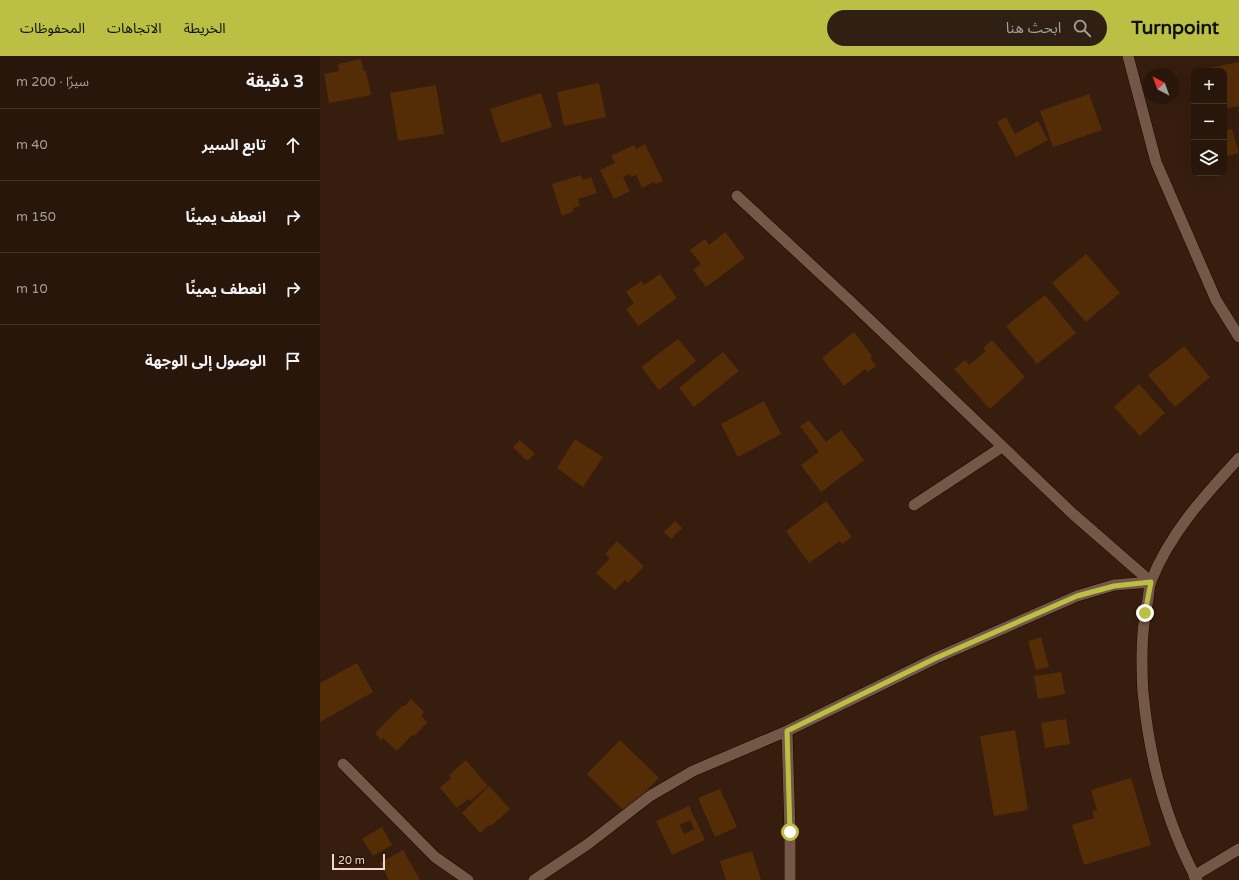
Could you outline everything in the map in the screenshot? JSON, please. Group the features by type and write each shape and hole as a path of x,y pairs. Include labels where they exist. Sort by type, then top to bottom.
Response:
{"street":[{"path":"1128,56 1156,162 1216,300 1239,337"},
{"path":"737,196 850,301 1073,514 1151,582"},
{"path":"914,505 1002,447"},
{"path":"1239,458 1214,484 1180,528 1165,552 1151,582 1142,638 1143,691 1149,735 1160,790 1180,847 1196,878 1239,849"},
{"path":"534,880 588,844 650,796 693,771 787,731 936,658 1077,596 1114,586 1151,582"},
{"path":"787,731 790,880"},
{"path":"343,764 435,858 468,880"}],"building":[{"path":"361,59 364,71 366,71 371,95 329,103 324,74 339,71 338,64"},
{"path":"1239,62 1239,106 1227,108 1227,68 1209,68"},
{"path":"599,83 606,117 564,126 557,92"},
{"path":"436,85 444,134 398,141 390,93"},
{"path":"541,93 552,127 501,143 490,109"},
{"path":"1089,94 1102,130 1053,147 1040,111"},
{"path":"1006,117 1015,134 1038,121 1048,140 1016,157 997,122"},
{"path":"1232,129 1239,153 1227,156 1227,140 1227,130"},
{"path":"645,144 663,181 655,184 654,182 642,188 636,175 631,177 630,174 623,177 630,191 614,199 600,170 615,163 611,156 634,145 636,149"},
{"path":"581,175 583,180 591,177 597,193 578,199 580,206 573,208 574,211 562,216 552,184"},
{"path":"725,232 745,258 706,287 693,270 701,264 690,250 705,239 709,245"},
{"path":"1086,254 1120,293 1086,322 1052,283"},
{"path":"660,274 677,298 638,326 626,309 634,303 626,292 641,281 644,285"},
{"path":"1045,295 1076,333 1037,364 1006,326"},
{"path":"854,332 872,356 870,358 876,366 868,372 865,369 844,386 822,358"},
{"path":"678,339 696,361 659,390 641,367"},
{"path":"992,340 1025,377 990,409 954,369 965,360 969,365 986,351 983,348"},
{"path":"1184,346 1210,377 1175,407 1148,375"},
{"path":"723,352 739,371 694,407 679,388"},
{"path":"1139,384 1165,413 1140,436 1114,407"},
{"path":"764,401 781,434 738,457 721,424"},
{"path":"809,420 826,442 841,430 864,460 821,492 801,465 819,452 800,426"},
{"path":"575,439 603,457 583,487 557,468"},
{"path":"520,440 535,454 527,461 513,447"},
{"path":"826,501 852,537 842,544 840,541 809,563 786,531"},
{"path":"675,521 682,528 671,539 664,532"},
{"path":"617,541 644,566 628,583 625,580 615,590 596,573 610,558 605,554"},
{"path":"1041,637 1049,667 1036,670 1028,641"},
{"path":"357,663 373,692 320,722 320,683"},
{"path":"1061,672 1065,694 1038,699 1034,676"},
{"path":"411,699 424,712 421,716 428,722 414,736 412,735 397,751 383,738 381,740 375,733"},
{"path":"1066,719 1070,744 1045,748 1041,723"},
{"path":"1015,730 1028,810 994,816 980,736"},
{"path":"620,740 659,778 625,812 587,774"},
{"path":"466,760 488,786 470,801 468,799 457,808 440,788 451,778 449,775"},
{"path":"1131,778 1151,845 1084,865 1072,825 1094,818 1092,811 1097,810 1091,790"},
{"path":"489,786 510,809 491,826 489,825 480,833 462,813"},
{"path":"720,789 737,827 715,837 698,798"},
{"path":"689,806 705,840 672,855 656,821","holes":["690,820 694,829 684,834 680,825"]},
{"path":"382,827 392,845 373,856 362,839"},
{"path":"403,850 420,880 389,880 380,863"},
{"path":"752,851 761,880 726,880 720,861"}],"route":[{"path":"790,832 787,731 936,658 1077,596 1114,586 1151,582 1145,613"}]}
